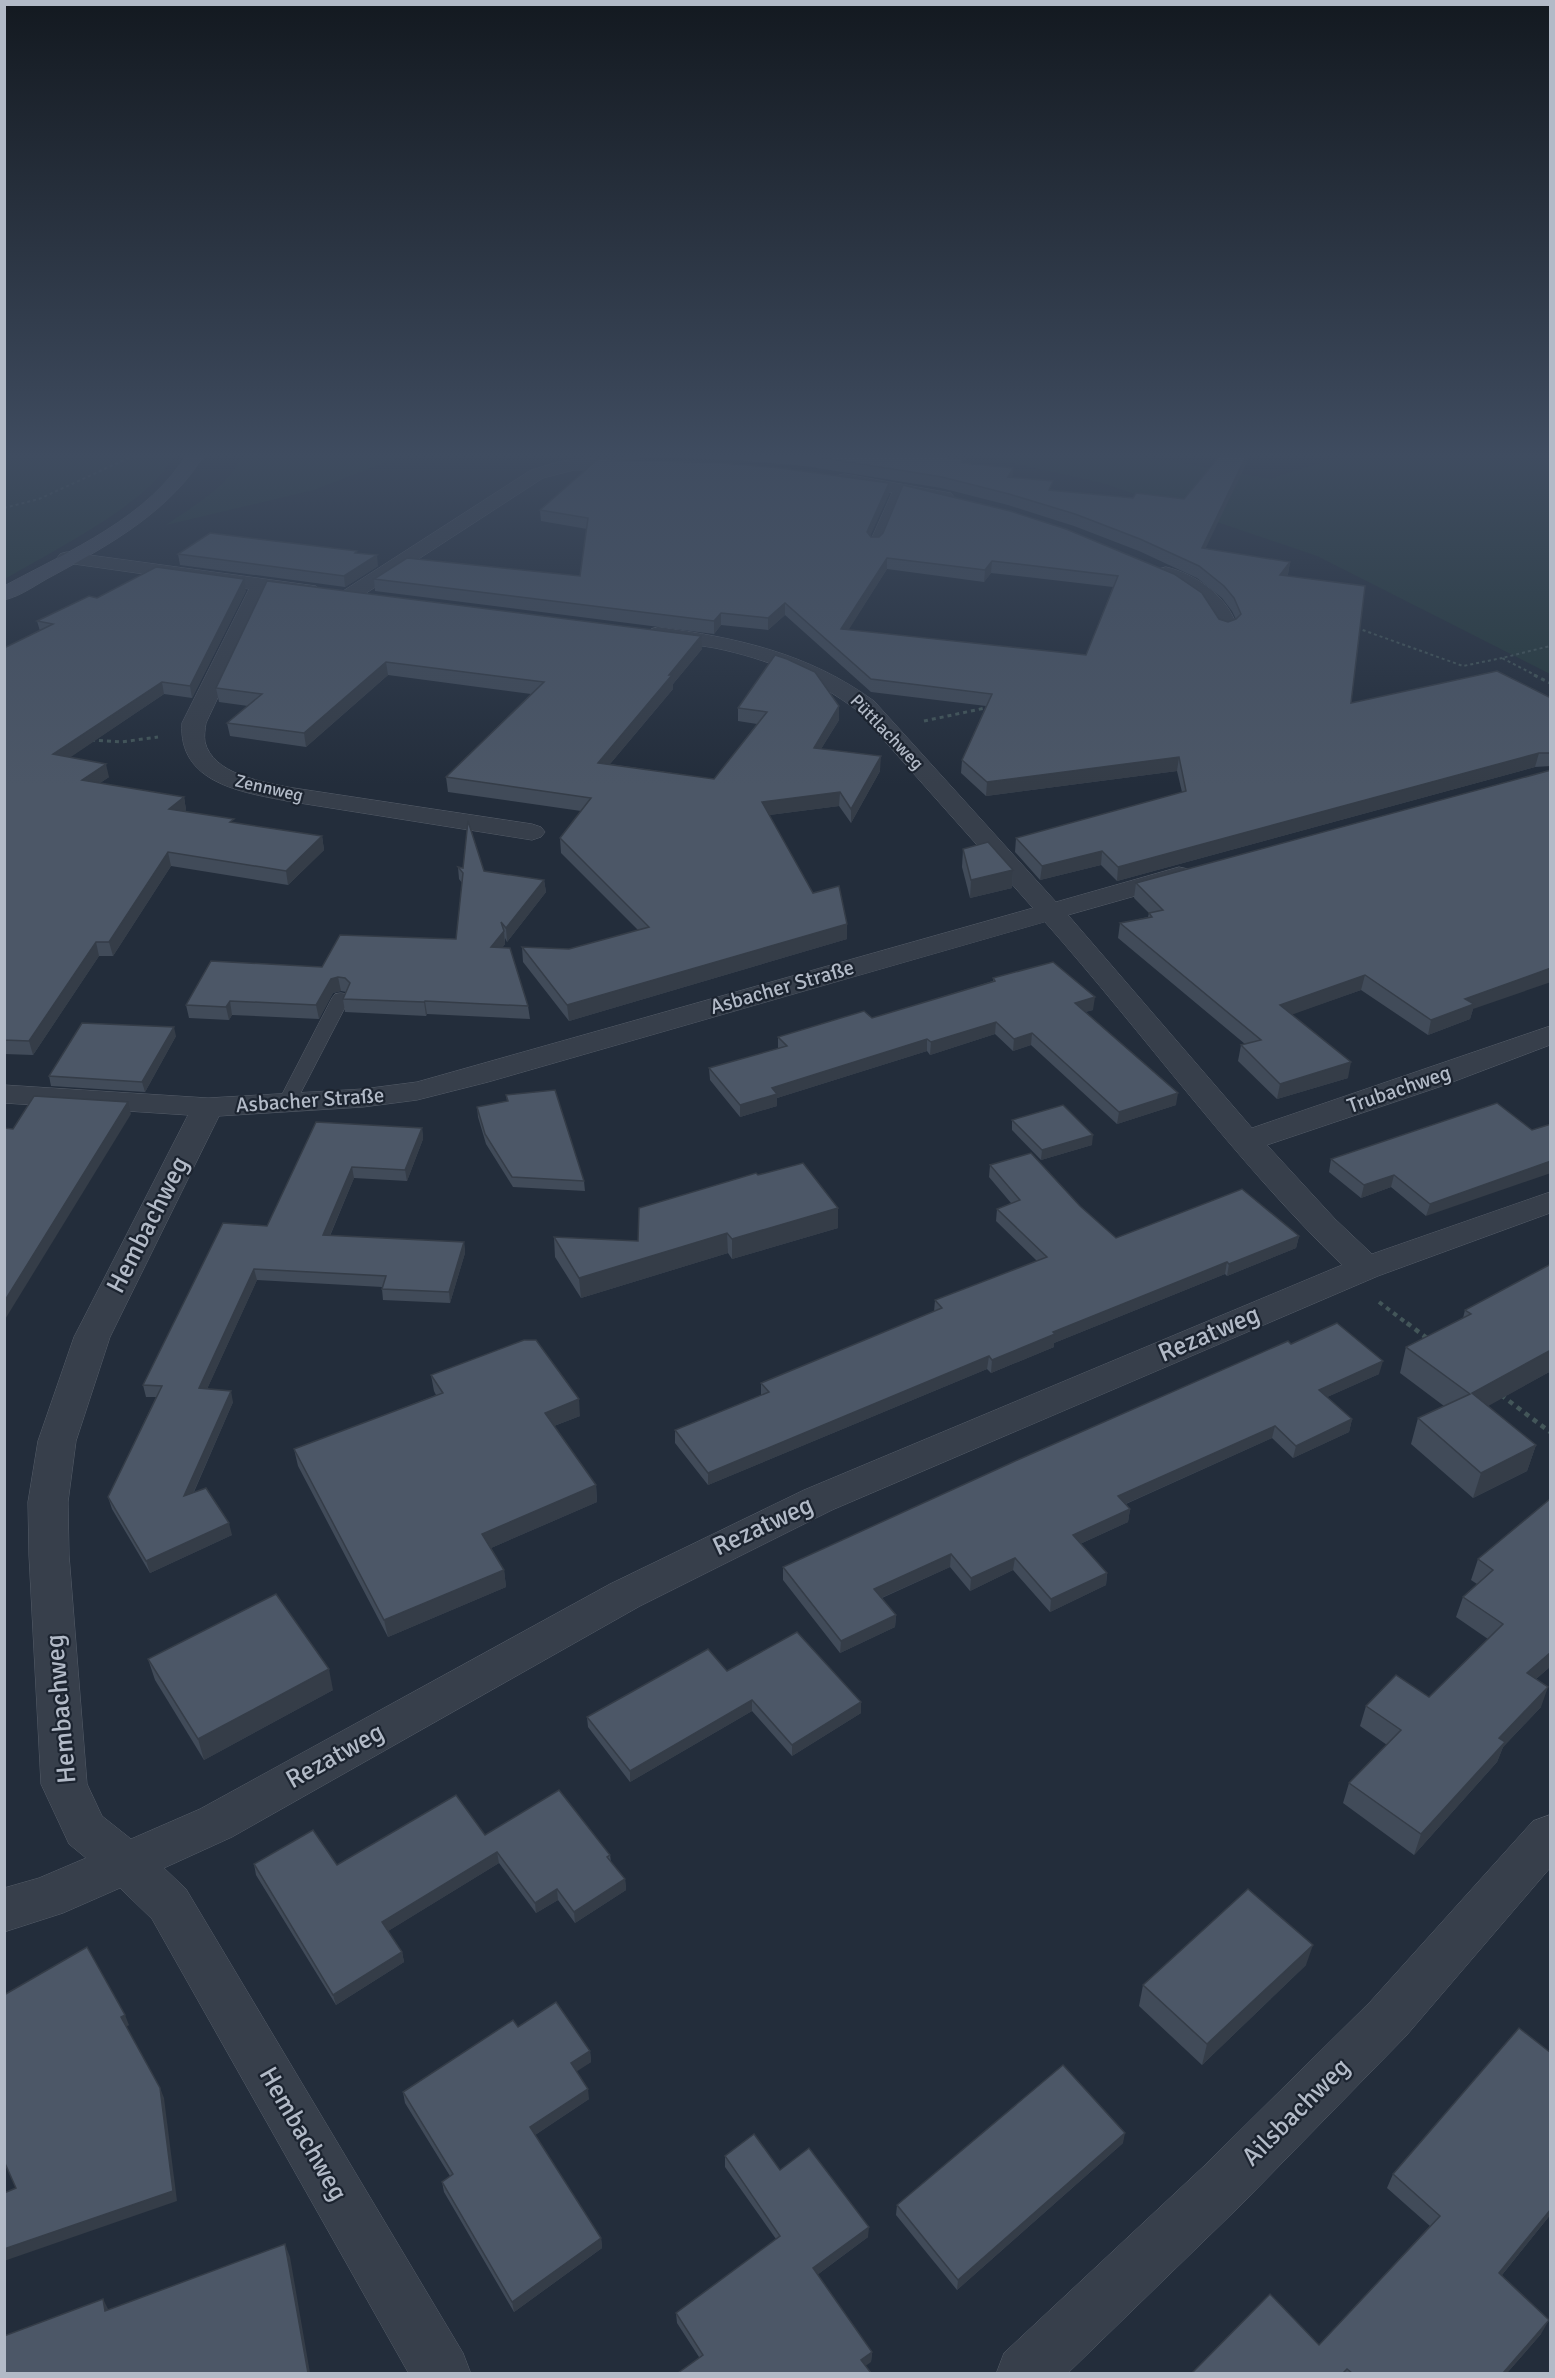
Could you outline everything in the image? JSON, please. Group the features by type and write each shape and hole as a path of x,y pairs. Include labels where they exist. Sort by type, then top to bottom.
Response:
{"street":[{"path":"4,594 58,563"},
{"path":"103,563 383,599"},
{"path":"350,595 400,563"},
{"path":"1148,564 1194,588 1212,601 1224,614 1226,626"},
{"path":"192,732 261,585"},
{"name":"Püttlachweg","path":"638,631 715,642 753,651 806,668 848,691 888,729 1047,911"},
{"name":"Zennweg","path":"192,732 193,744 207,764 224,777 251,786 287,794 532,832"},
{"name":"Asbacher Straße","path":"4,1094 208,1107 363,1098 417,1091 1200,869"},
{"path":"1047,911 1102,969 1246,1141 1323,1227 1355,1272"},
{"name":"Trubachweg","path":"1246,1141 1431,1079 1551,1035"},
{"name":"Hembachweg","path":"208,1107 92,1337 57,1441 48,1502 49,1555 64,1784 85,1830 128,1864 169,1904 442,2373"},
{"name":"Rezatweg","path":"4,1910 46,1898 128,1864 216,1823 625,1595 714,1549 818,1500 1355,1272 1551,1202"},
{"name":"Ailsbachweg","path":"1025,2373 1223,2186 1388,2019 1551,1835"}],"lane":[{"path":"287,1102 341,998"}],"path":[{"path":"1356,628 1463,666 1551,646"},
{"path":"1503,658 1551,683"},
{"path":"888,729 990,707"},
{"path":"82,739 121,742 192,732"},
{"path":"1355,1272 1432,1342"},
{"path":"1496,1391 1551,1432"}],"green space":[{"path":"5,563 33,563 5,579"},
{"path":"1331,563 1550,563 1550,674"}],"building":[{"path":"246,563 364,563 344,576"},
{"path":"399,563 455,563 580,576 582,563 884,563 841,629 1086,655 1118,576 1009,563 1148,563 1174,574 1202,593 1219,619 1228,622 1236,619 1241,614 1234,598 1224,586 1192,563 1289,563 1280,575 1365,586 1351,703 1497,671 1551,698 1551,753 1539,753 1118,867 1102,851 1042,866 1016,838 1186,791 1179,757 987,782 962,760 992,694 871,679 785,603 768,618 721,613 714,621 374,579"},
{"path":"928,563 990,563 985,570"},
{"path":"156,567 244,579 190,686 162,682 53,754 106,764 82,780 184,797 169,809 234,819 230,822 322,836 286,871 168,852 109,942 96,942 29,1041 4,1040 4,648 53,624 37,621 89,596 97,598"},
{"path":"267,581 701,636 669,675 672,675 598,763 714,779 767,712 738,708 775,655 815,672 839,706 814,748 881,756 851,809 840,792 762,802 813,893 839,886 847,924 567,1005 522,947 569,949 649,927 560,838 591,798 446,777 544,682 386,662 304,733 227,723 262,694 216,688"},
{"path":"1551,770 1551,968 1465,999 1474,1004 1431,1020 1365,975 1280,1005 1351,1062 1280,1084 1241,1045 1261,1040 1120,923 1152,917 1149,913 1163,910 1136,883"},
{"path":"468,821 484,871 544,880 506,928 501,922 504,931 491,947 510,948 528,1006 343,999 350,983 345,978 338,977 331,979 316,1005 230,1001 226,1007 186,1005 211,961 322,967 340,935 456,939 463,873 458,867 463,868"},
{"path":"988,842 1013,870 971,880 963,849"},
{"path":"1053,962 1095,997 1075,1003 1178,1093 1119,1112 1032,1033 1014,1039 996,1022 931,1042 927,1039 772,1088 777,1094 740,1105 709,1068 787,1046 778,1037 864,1011 872,1018 995,981 993,978"},
{"path":"82,1023 174,1027 142,1082 49,1076"},
{"path":"555,1090 584,1181 512,1177 485,1134 477,1107 508,1101 506,1095"},
{"path":"34,1096 128,1102 4,1302 4,1128 13,1129"},
{"path":"1497,1103 1532,1130 1551,1124 1551,1161 1430,1204 1394,1175 1364,1185 1331,1159"},
{"path":"1063,1105 1093,1135 1042,1150 1012,1120"},
{"path":"316,1122 422,1128 405,1170 352,1167 323,1235 464,1242 449,1292 382,1289 386,1276 254,1269 199,1388 231,1391 184,1496 206,1488 229,1523 146,1561 108,1497 162,1386 143,1385 223,1223 267,1226"},
{"path":"1031,1153 1080,1206 1116,1238 1242,1189 1299,1236 1229,1264 1227,1262 1053,1332 1055,1334 992,1360 989,1356 708,1473 675,1430 769,1392 761,1383 942,1308 935,1300 1047,1257 997,1209 1020,1200 990,1165"},
{"path":"803,1163 838,1208 732,1239 727,1233 579,1278 554,1237 638,1241 639,1208 756,1173 758,1175"},
{"path":"1551,1264 1551,1350 1472,1393 1536,1445 1481,1473 1418,1418 1470,1394 1406,1347 1471,1314 1465,1310"},
{"path":"1337,1323 1383,1361 1319,1390 1352,1419 1296,1446 1275,1426 1118,1496 1130,1509 1073,1535 1107,1573 1051,1599 1015,1558 971,1578 951,1554 874,1589 896,1615 841,1641 783,1567 1013,1462 1288,1341 1291,1344"},
{"path":"524,1340 536,1340 579,1399 545,1413 596,1485 482,1534 504,1570 384,1620 294,1449 443,1393 431,1375"},
{"path":"1550,1499 1551,1652 1527,1673 1548,1687 1499,1738 1505,1742 1421,1834 1349,1783 1401,1730 1366,1706 1396,1675 1429,1697 1503,1624 1463,1597 1493,1570 1478,1559"},
{"path":"276,1594 329,1669 198,1739 148,1659"},
{"path":"797,1632 861,1702 792,1745 752,1700 630,1771 587,1717 708,1649 727,1671"},
{"path":"559,1790 610,1855 607,1857 625,1879 574,1912 557,1889 535,1903 497,1852 382,1922 402,1952 333,1995 254,1864 313,1830 337,1865 456,1795 485,1835"},
{"path":"1248,1889 1313,1945 1207,2044 1143,1985"},
{"path":"87,1947 125,2015 121,2017 160,2088 173,2191 4,2249 4,2193 16,2188 4,2161 4,1995"},
{"path":"556,2002 590,2051 571,2063 588,2089 530,2127 601,2238 512,2302 442,2182 453,2174 403,2092 513,2020 518,2027"},
{"path":"1519,2028 1551,2053 1551,2209 1499,2273 1549,2320 1503,2373 1352,2373 1347,2369 1343,2373 1192,2373 1270,2294 1319,2345 1440,2216 1393,2174"},
{"path":"1063,2065 1125,2133 958,2280 897,2205"},
{"path":"754,2134 780,2170 809,2148 869,2227 813,2268 872,2352 861,2360 871,2373 678,2373 703,2355 676,2313 780,2236 725,2156"},
{"path":"285,2244 308,2373 4,2373 4,2336 103,2299 105,2311"}]}
